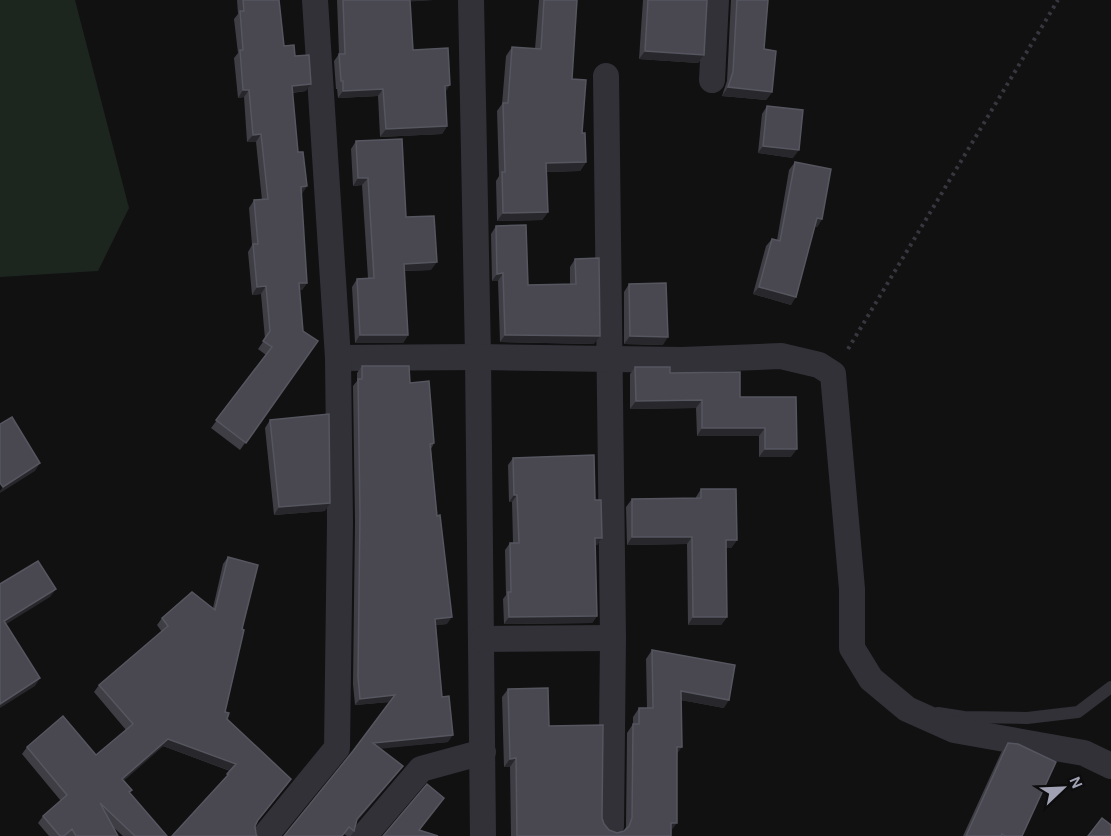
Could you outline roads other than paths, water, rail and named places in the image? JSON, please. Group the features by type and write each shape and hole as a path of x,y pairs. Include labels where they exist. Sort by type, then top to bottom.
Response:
{"street":[{"path":"265,836 337,748 340,522 338,358 315,0"},
{"path":"471,0 478,357 483,836"},
{"path":"712,80 716,0"},
{"path":"606,76 613,638 611,826"},
{"path":"338,358 478,357 682,360 781,356 819,365 833,374 852,589 852,648 872,679 907,709 954,730 1084,753 1111,766"},
{"path":"482,639 613,638"},
{"path":"363,836 421,769 483,752"}],"lane":[{"path":"907,709 964,717 1037,717 1078,712 1111,687"}]}
